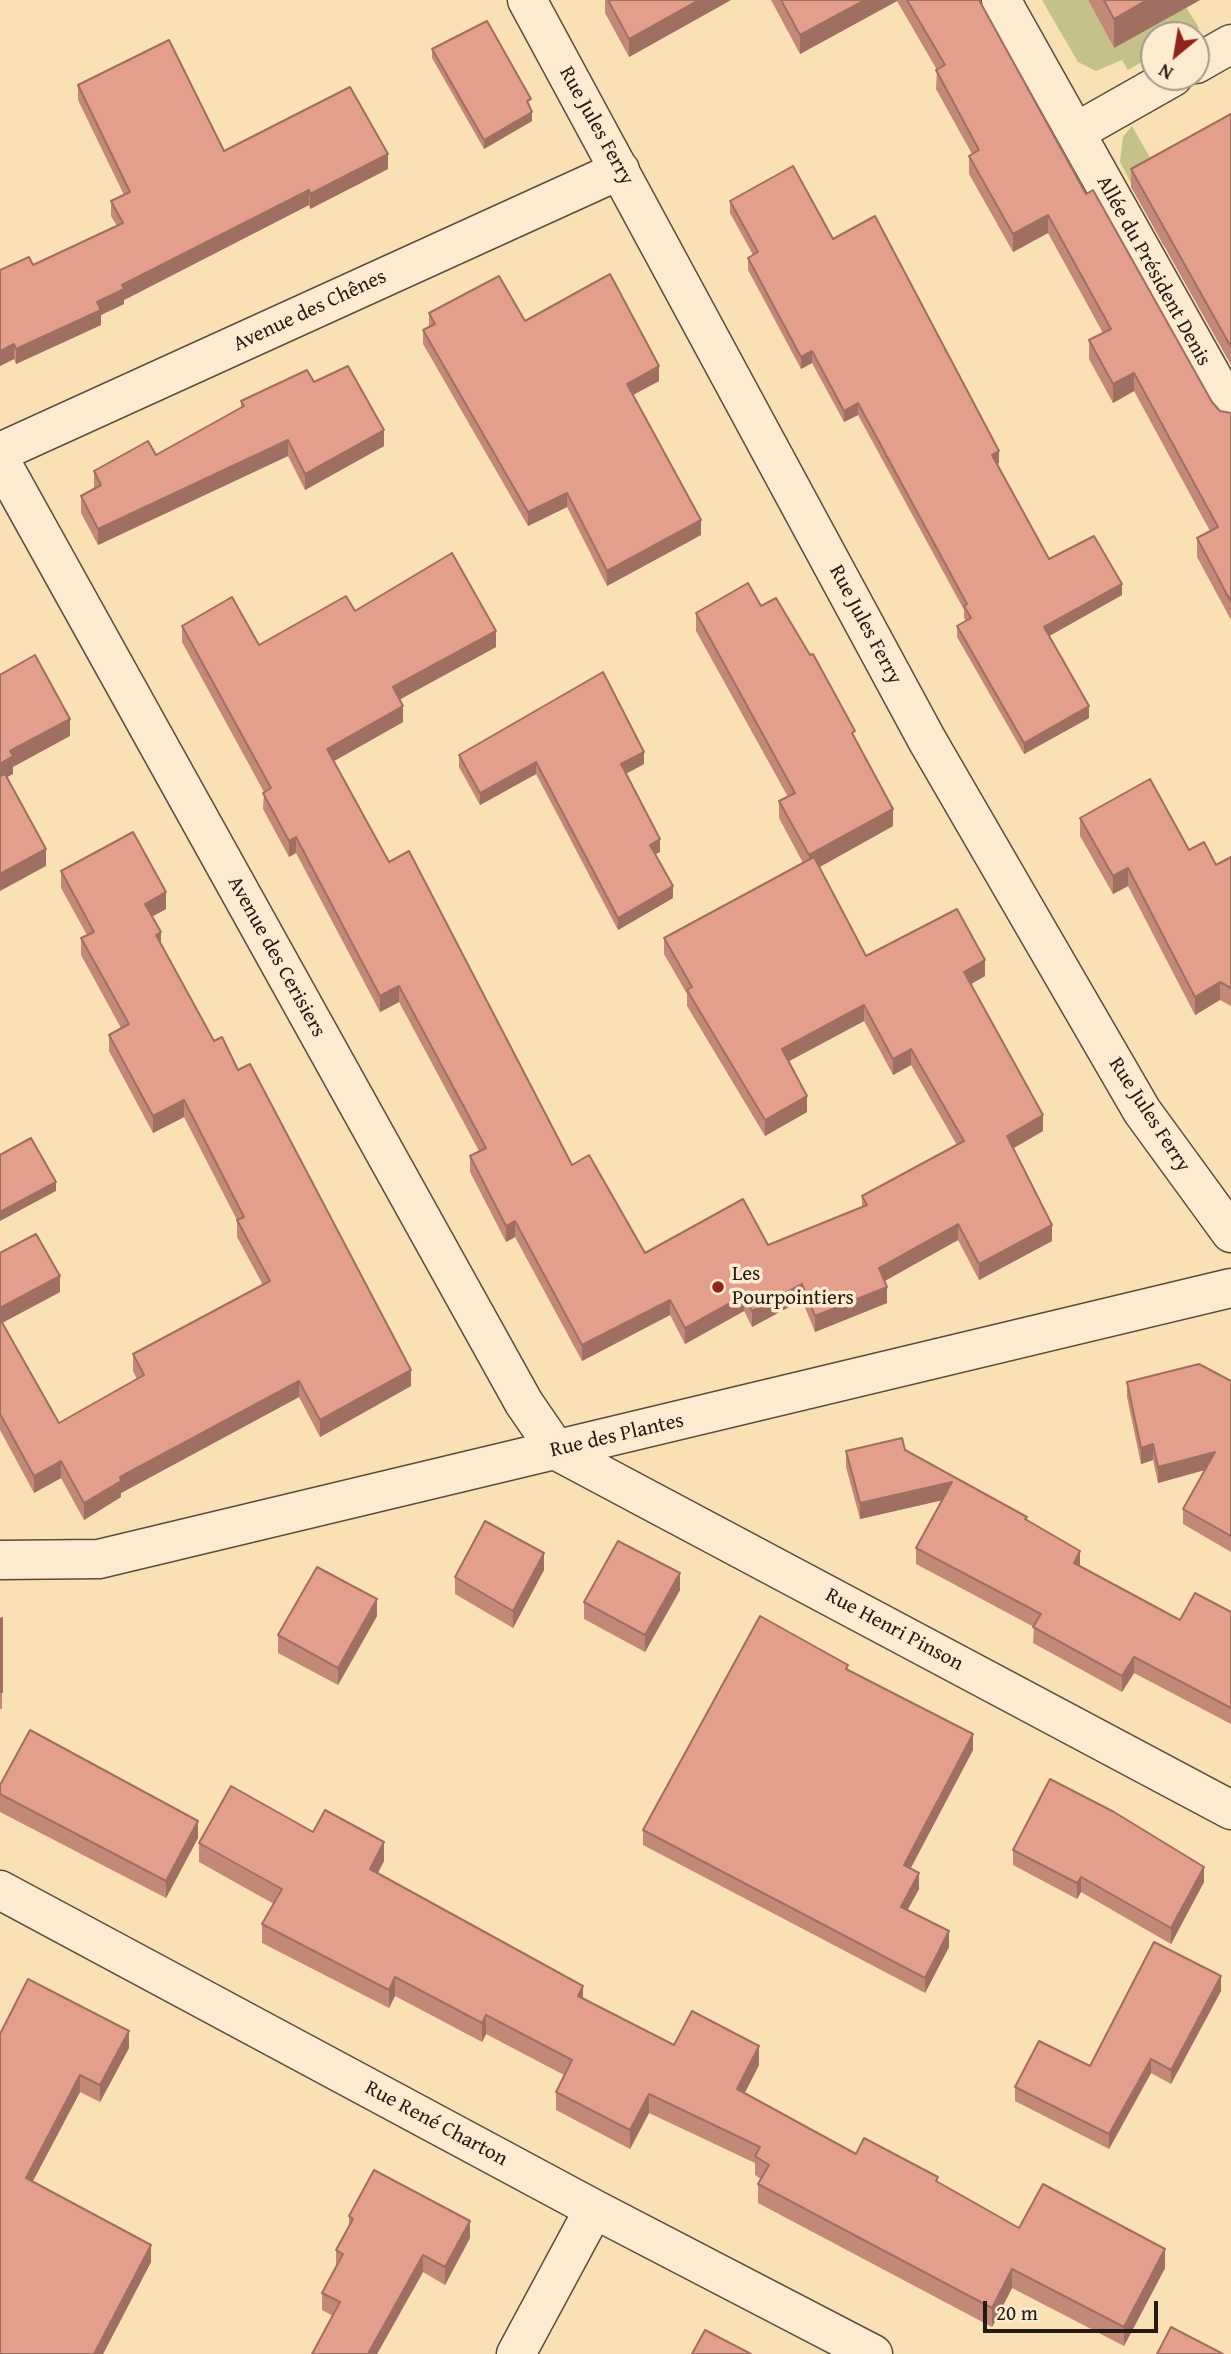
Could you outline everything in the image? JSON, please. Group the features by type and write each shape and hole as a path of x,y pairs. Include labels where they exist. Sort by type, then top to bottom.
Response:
{"street":[{"name":"Rue Jules Ferry","path":"527,0 934,752 1142,1111 1231,1233"},
{"name":"Allée du Président Denis","path":"1001,0 1231,410"},
{"path":"1210,56 1231,44"},
{"path":"1076,132 1148,91"},
{"name":"Avenue des Chênes","path":"0,452 620,170"},
{"name":"Avenue des Cerisiers","path":"0,460 524,1403 557,1451"},
{"name":"Rue des Plantes","path":"0,1560 99,1559 1231,1288"},
{"name":"Rue Henri Pinson","path":"557,1451 1231,1810"},
{"name":"Rue René Charton","path":"0,1890 594,2209 873,2354"},
{"path":"516,2354 594,2209"}],"shaded area":[{"path":"1042,0 1088,0 1114,48 1140,33 1140,63 1128,70 1122,60 1096,71 1078,62"},
{"path":"1186,7 1195,21 1161,21"},
{"path":"1132,126 1192,231 1163,245 1120,162 1123,137"}],"building":[{"path":"608,0 699,0 629,39"},
{"path":"781,0 865,0 800,35"},
{"path":"907,0 979,0 1086,194 1093,190 1212,402 1220,411 1231,413 1231,602 1197,538 1218,527 1134,373 1113,384 1089,340 1111,329 1048,215 1013,234 969,156 979,150 936,70 945,65"},
{"path":"1104,0 1147,0 1114,19"},
{"path":"487,21 531,99 527,101 532,112 484,140 432,49"},
{"path":"169,40 224,151 350,87 388,154 310,194 309,190 122,285 124,289 97,302 101,310 16,349 14,344 0,351 0,270 29,257 33,265 123,223 111,201 130,192 78,85"},
{"path":"1231,114 1231,347 1131,169"},
{"path":"793,166 833,239 875,216 999,451 992,455 1049,559 1094,536 1122,584 1044,627 1089,706 1024,743 957,626 971,618 964,606 967,604 858,403 844,411 812,351 801,357 748,258 758,252 730,201"},
{"path":"610,274 659,366 627,384 701,520 607,571 567,493 528,512 423,330 435,324 429,313 499,276 525,321"},
{"path":"348,366 384,430 305,474 288,440 98,529 81,496 101,485 94,471 148,441 156,455 244,406 241,401 307,370 314,382"},
{"path":"452,553 496,631 393,687 403,706 327,749 389,862 409,851 572,1165 589,1155 645,1253 743,1199 768,1245 867,1205 862,1196 964,1141 911,1049 893,1059 864,1005 782,1049 807,1096 765,1120 687,990 692,987 664,938 814,857 866,956 957,909 985,960 964,972 1043,1115 1007,1136 1052,1225 979,1264 958,1224 879,1268 887,1287 815,1316 802,1284 752,1311 744,1295 685,1328 670,1300 582,1345 515,1221 506,1226 470,1156 486,1148 399,986 380,996 296,837 289,841 263,793 271,788 182,626 232,597 259,645 346,596 355,611"},
{"path":"748,583 761,606 776,598 810,655 813,654 893,809 809,855 779,801 795,793 696,613"},
{"path":"35,655 70,719 10,751 13,756 0,764 0,675"},
{"path":"603,672 644,752 621,764 660,839 650,845 673,886 618,918 536,762 480,793 459,755"},
{"path":"5,774 46,849 0,874 0,776"},
{"path":"1150,779 1189,850 1204,842 1216,865 1231,857 1231,988 1220,982 1195,997 1128,868 1113,876 1080,818"},
{"path":"133,832 166,892 145,904 161,932 156,935 214,1041 222,1037 238,1070 250,1064 411,1370 320,1420 299,1381 120,1477 121,1481 84,1503 61,1461 34,1476 0,1414 0,1319 59,1423 144,1375 133,1354 270,1281 237,1220 244,1217 184,1100 153,1116 109,1035 129,1024 81,938 94,932 61,871"},
{"path":"31,1138 56,1182 0,1212 0,1155"},
{"path":"36,1234 60,1276 0,1308 0,1253"},
{"path":"1199,1364 1231,1381 1231,1536 1183,1509 1215,1452 1158,1467 1153,1444 1141,1448 1127,1382"},
{"path":"902,1438 905,1450 1027,1517 1025,1519 1080,1551 1074,1563 1180,1620 1195,1593 1231,1612 1231,1708 1134,1657 1122,1676 1033,1627 1041,1614 916,1548 952,1482 860,1503 846,1451"},
{"path":"485,1521 544,1553 513,1611 455,1577"},
{"path":"618,1541 680,1573 645,1635 584,1602"},
{"path":"317,1567 377,1599 338,1668 278,1635"},
{"path":"760,1616 848,1665 846,1669 973,1734 904,1865 919,1873 901,1907 949,1931 925,1978 643,1830"},
{"path":"2,1618 2,1692 0,1692 0,1619"},
{"path":"30,1730 198,1821 166,1881 0,1794 0,1785"},
{"path":"1050,1779 1114,1812 1204,1867 1171,1928 1081,1877 1077,1883 1013,1850"},
{"path":"231,1786 313,1832 325,1810 384,1842 370,1869 583,1986 578,1996 674,2045 692,2011 759,2046 737,2089 856,2154 864,2138 938,2177 936,2181 1019,2228 1043,2184 1165,2249 1124,2327 1012,2269 992,2308 758,2184 769,2165 755,2156 760,2147 649,2094 630,2130 556,2092 572,2060 486,2015 482,2023 395,1977 389,1990 262,1924 282,1889 199,1843"},
{"path":"1154,1942 1221,1976 1171,2070 1151,2059 1109,2134 1015,2087 1039,2041 1090,2066"},
{"path":"28,1979 129,2031 100,2085 80,2075 26,2178 151,2245 94,2354 0,2354 0,2034"},
{"path":"374,2170 470,2221 445,2267 423,2255 369,2352 373,2354 312,2354 340,2302 322,2293 343,2254 336,2250 353,2219 349,2216"},
{"path":"1171,2327 1223,2354 1157,2354"},
{"path":"705,2330 751,2354 692,2354"}],"place":[{"name":"Les Pourpointiers","path":"718,1287"}]}
